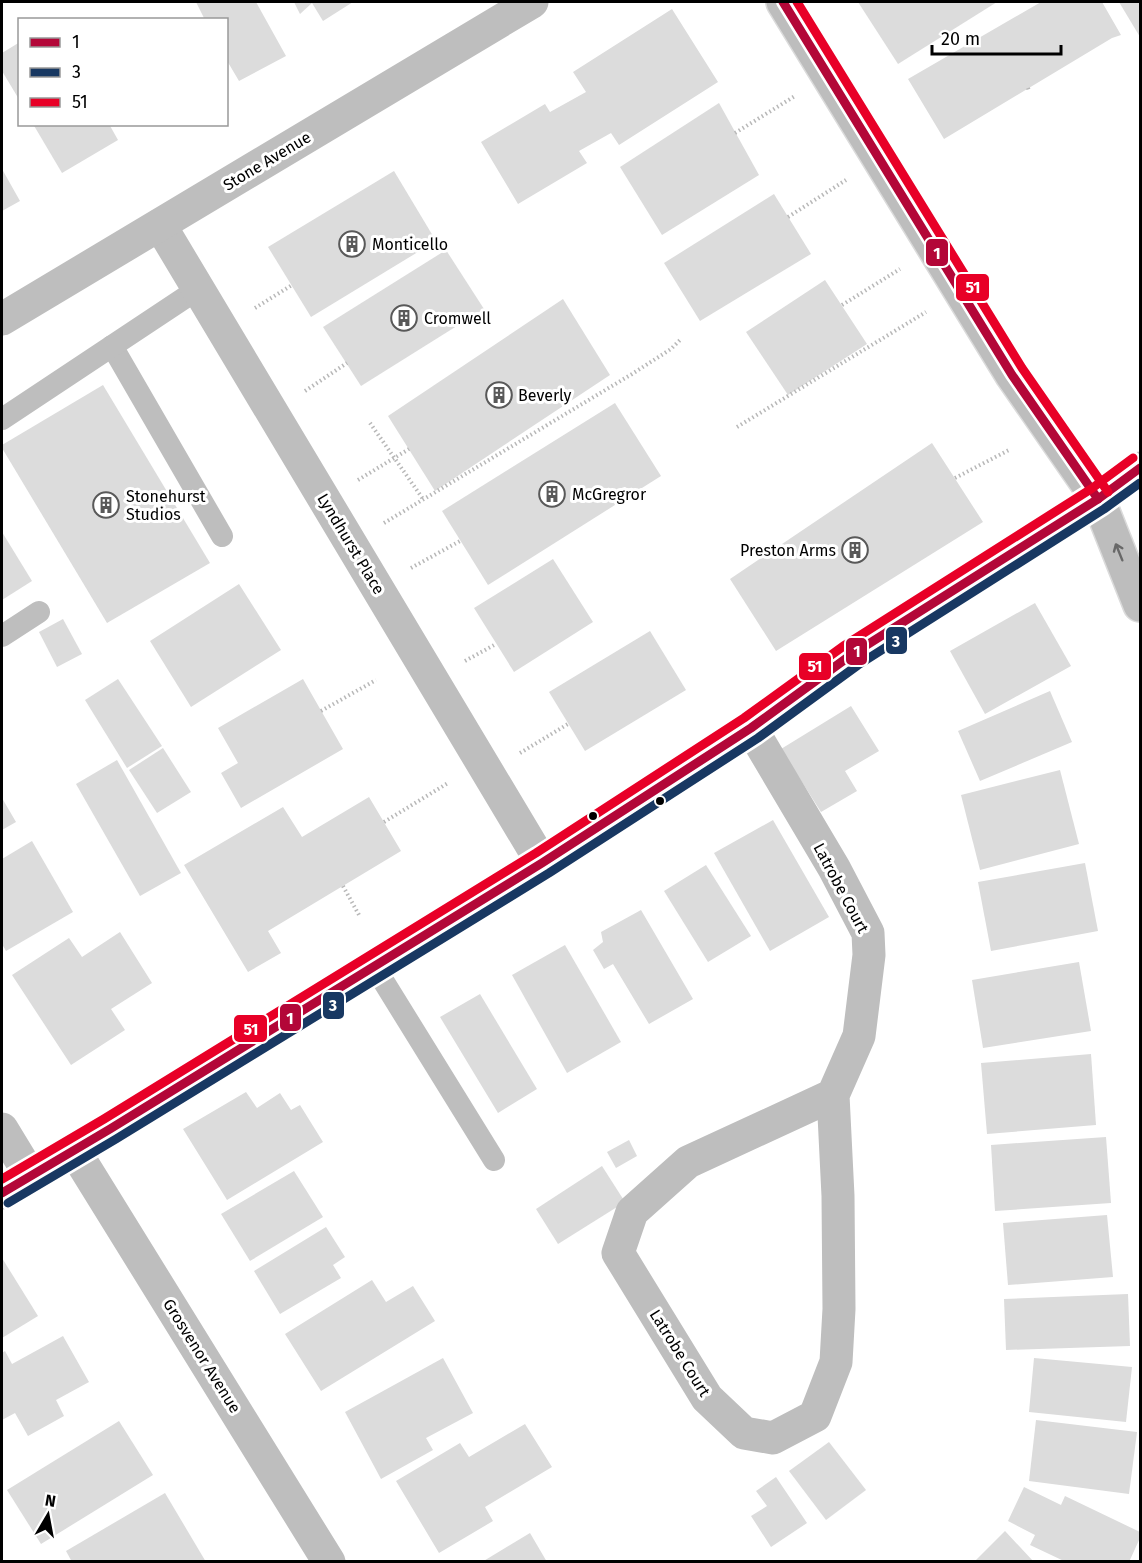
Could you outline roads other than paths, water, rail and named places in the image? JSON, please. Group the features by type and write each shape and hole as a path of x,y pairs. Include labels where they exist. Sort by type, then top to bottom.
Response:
{"main road":[{"path":"783,2 1012,375 1098,500 1140,605"},
{"path":"2,1193 542,862 751,728 851,655 1098,500 1140,468"}],"street":[{"name":"Stone Avenue","path":"2,319 532,2"},
{"name":"Lyndhurst Place","path":"160,225 542,862"},
{"name":"Latrobe Court","path":"751,728 834,868 868,933 869,955 859,1036 833,1095 838,1196 839,1309 836,1362 815,1416 773,1438 744,1433 707,1398 618,1253 632,1212 688,1162 833,1095"},
{"path":"2,1129 30,1175"},
{"name":"Grosvenor Avenue","path":"74,1150 329,1562"}],"lane":[{"path":"2,419 198,289"},
{"path":"112,346 222,536"},
{"path":"2,636 39,612"},
{"path":"374,966 495,1160"}],"place":[{"name":"Monticello","path":"352,244"},
{"name":"Cromwell","path":"404,318"},
{"name":"Beverly","path":"499,395"},
{"name":"McGregror","path":"552,494"},
{"name":"Stonehurst Studios","path":"106,505"},
{"name":"Preston Arms","path":"855,550"}]}
